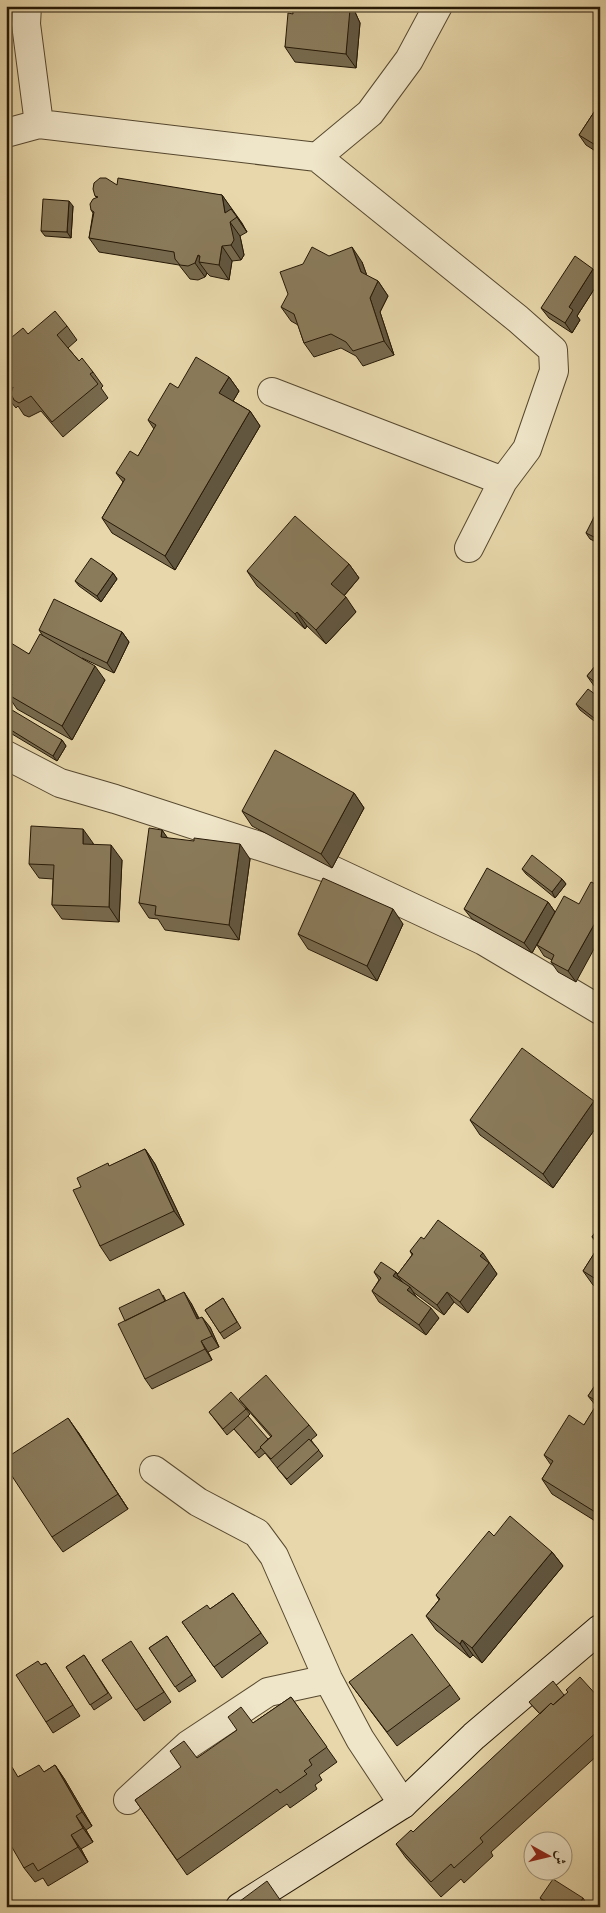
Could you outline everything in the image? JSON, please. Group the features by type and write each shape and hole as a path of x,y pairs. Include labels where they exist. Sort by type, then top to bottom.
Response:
{"street":[{"path":"27,6 26,24 39,124"},
{"path":"317,157 370,113 409,60 438,6"},
{"path":"6,133 39,124 317,157 518,319 553,350 554,371 528,449 503,481 469,548"},
{"path":"272,392 503,481"},
{"path":"6,755 60,783 330,869 484,941 600,1010"},
{"path":"154,1470 198,1502 257,1532 274,1556 328,1679 360,1739 402,1804"},
{"path":"240,1907 402,1804 474,1736 600,1629"},
{"path":"128,1800 188,1746 268,1692 328,1679"}],"building":[{"path":"293,6 349,6 346,54 285,47 288,13 293,14"},
{"path":"600,103 600,143 597,146 579,135"},
{"path":"100,178 106,178 117,185 118,178 222,195 225,213 231,209 237,217 230,222 234,240 231,245 222,246 219,265 199,262 200,256 198,255 195,263 188,266 180,265 175,259 174,252 89,238 94,212 91,210 90,204 93,199 98,197 95,196 93,189 94,183"},
{"path":"43,199 69,201 67,232 41,231"},
{"path":"312,247 329,256 352,247 361,272 378,281 370,298 384,341 353,351 346,342 331,334 304,343 294,314 281,307 288,294 280,272 303,264"},
{"path":"575,256 593,269 569,307 573,310 565,323 541,308"},
{"path":"55,311 67,326 57,335 79,361 82,358 93,372 90,374 98,384 52,422 31,396 19,403 14,400 11,394 13,387 6,393 6,342 23,328 28,334"},
{"path":"196,357 229,377 219,393 250,411 165,556 102,518 125,479 116,473 130,451 138,456 156,425 148,420 170,383 178,388"},
{"path":"596,513 600,514 600,540 586,533"},
{"path":"295,516 349,564 331,584 346,597 316,630 247,571"},
{"path":"91,558 113,573 97,596 75,581"},
{"path":"54,599 122,632 107,663 39,630"},
{"path":"40,634 95,666 62,726 7,694 12,684 6,680 6,651 11,643 29,654"},
{"path":"600,643 600,652 595,649"},
{"path":"600,660 600,686 587,676"},
{"path":"588,689 600,698 600,711 594,718 576,704"},
{"path":"12,710 62,740 53,756 6,727 6,719"},
{"path":"275,750 354,793 321,854 242,811"},
{"path":"31,826 83,829 83,844 111,845 109,907 52,905 54,865 29,864"},
{"path":"149,828 162,830 161,837 194,841 194,838 240,844 229,925 155,915 156,906 139,903"},
{"path":"532,855 562,879 552,892 522,869"},
{"path":"487,868 548,902 524,943 464,909"},
{"path":"323,878 393,909 367,966 298,934"},
{"path":"591,882 600,886 600,914 568,971 551,962 554,955 537,945 564,896 579,904"},
{"path":"600,959 600,970 595,967"},
{"path":"522,1048 594,1101 543,1174 470,1120"},
{"path":"145,1149 174,1211 100,1246 73,1190 81,1187 77,1178 108,1163 109,1166"},
{"path":"438,1220 483,1253 480,1256 489,1263 460,1302 447,1292 437,1305 397,1275 413,1254 410,1251 421,1237 424,1239"},
{"path":"600,1225 600,1242 592,1237"},
{"path":"600,1244 600,1279 599,1281 583,1271"},
{"path":"381,1262 396,1272 393,1276 410,1287 407,1290 431,1308 419,1325 372,1291 381,1278 374,1272"},
{"path":"159,1289 165,1301 125,1321 119,1308"},
{"path":"184,1292 197,1319 202,1317 212,1336 201,1341 205,1349 145,1379 118,1324"},
{"path":"223,1298 237,1322 220,1333 205,1310"},
{"path":"266,1375 309,1425 271,1459 260,1447 272,1436 239,1399"},
{"path":"600,1378 600,1515 542,1479 553,1461 544,1455 569,1415 584,1425 598,1402 588,1396"},
{"path":"231,1392 246,1409 223,1429 209,1412"},
{"path":"248,1416 268,1439 255,1453 234,1429"},
{"path":"68,1418 118,1494 52,1537 6,1467 6,1458"},
{"path":"309,1439 319,1450 287,1479 277,1468"},
{"path":"510,1516 552,1552 472,1648 462,1640 460,1644 426,1616 440,1599 436,1595 489,1531 494,1536"},
{"path":"233,1593 261,1633 214,1667 182,1622 207,1605 210,1609"},
{"path":"412,1634 450,1685 387,1732 349,1682"},
{"path":"167,1636 192,1675 175,1687 149,1648"},
{"path":"131,1641 164,1692 136,1710 102,1660"},
{"path":"84,1655 108,1693 90,1705 66,1667"},
{"path":"38,1661 41,1665 46,1663 73,1705 46,1722 16,1675"},
{"path":"580,1677 600,1699 600,1729 480,1838 483,1842 454,1868 451,1864 431,1882 396,1844 411,1830 413,1832 551,1703 553,1705 568,1692 566,1690"},
{"path":"553,1681 564,1695 553,1705 551,1703 540,1714 529,1702"},
{"path":"291,1697 327,1747 309,1760 312,1765 304,1771 307,1774 280,1793 277,1789 177,1860 135,1800 181,1767 170,1751 184,1741 197,1758 237,1730 228,1717 241,1707 253,1723"},
{"path":"39,1765 44,1772 55,1765 82,1812 76,1816 83,1828 71,1835 78,1847 38,1871 33,1863 24,1868 6,1837 6,1770 12,1767 18,1777"},
{"path":"552,1880 555,1880 583,1898 577,1907 554,1907 540,1898"},
{"path":"267,1881 285,1907 232,1907"},
{"path":"292,1902 295,1907 286,1907"}]}
